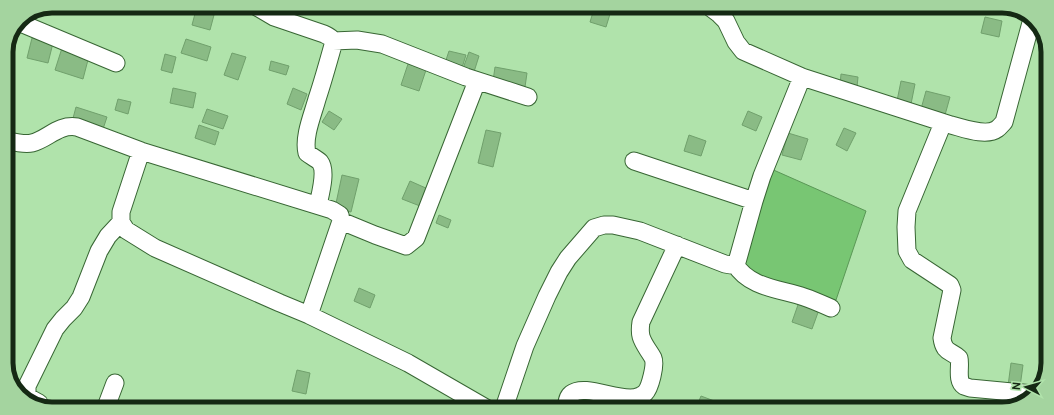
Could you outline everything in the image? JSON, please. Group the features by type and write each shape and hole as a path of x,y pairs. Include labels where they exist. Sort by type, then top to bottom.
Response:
{"street":[{"path":"268,13 274,17 331,37 333,41 308,128 305,148 307,153 320,162 323,168 318,205"},
{"path":"718,13 726,21 736,42 743,50 802,77 943,123 974,131 989,132 997,129 1004,122 1030,25"},
{"path":"24,24 116,63"},
{"path":"333,41 357,40 382,44 477,81 528,97"},
{"path":"735,264 737,262 762,176 802,77"},
{"path":"341,221 406,246 416,238 477,81"},
{"path":"943,123 907,211 907,251 912,260 950,285 952,290 942,344 947,350 959,358 959,376 964,386 970,388 1026,393"},
{"path":"13,142 24,144 32,143 64,127 76,127 141,151 318,205 336,212 340,215 341,221 309,314"},
{"path":"141,151 121,212 121,222 126,230 155,248 280,303 309,314 408,363 476,402"},
{"path":"634,161 754,202"},
{"path":"27,393 27,386 55,329 74,308 81,297 99,251 108,236 121,222"},
{"path":"506,402 525,346 559,272 568,258 594,228 604,225 613,225 640,231 726,264 735,264"},
{"path":"567,402 572,393 579,391 590,391 630,399 646,393 654,369 654,359 641,339 641,322 677,245"},
{"path":"735,264 743,274 762,285 805,297 831,308"},
{"path":"108,402 115,383"}],"shaded area":[{"path":"769,168 866,211 836,300 764,286 741,266"}],"building":[{"path":"195,13 207,13 214,15 210,30 192,25"},
{"path":"593,13 610,14 606,27 590,22"},
{"path":"985,17 1002,21 999,37 981,33"},
{"path":"32,38 53,43 48,63 27,58"},
{"path":"186,39 211,47 207,61 181,53"},
{"path":"62,48 89,56 83,79 55,70"},
{"path":"449,51 466,55 461,71 444,66"},
{"path":"469,52 479,56 473,75 462,71"},
{"path":"232,53 246,57 238,80 224,75"},
{"path":"165,54 176,57 172,73 161,70"},
{"path":"271,61 289,66 286,75 269,70"},
{"path":"408,64 426,70 419,91 401,85"},
{"path":"495,67 527,73 525,87 493,81"},
{"path":"841,74 858,77 857,87 840,85"},
{"path":"901,81 915,84 911,104 897,101"},
{"path":"173,88 196,93 193,108 170,103"},
{"path":"293,88 307,94 301,110 287,104"},
{"path":"926,91 950,97 945,115 921,109"},
{"path":"118,99 131,102 128,114 115,110"},
{"path":"76,107 107,117 102,132 72,122"},
{"path":"207,109 228,116 223,129 202,122"},
{"path":"329,111 342,119 334,130 322,122"},
{"path":"748,111 762,117 756,131 742,125"},
{"path":"199,125 219,132 215,145 195,138"},
{"path":"844,128 856,133 847,151 836,145"},
{"path":"486,130 501,133 493,167 478,163"},
{"path":"788,133 808,139 801,160 782,155"},
{"path":"689,135 706,141 701,156 684,151"},
{"path":"342,175 359,179 351,212 335,208"},
{"path":"410,181 428,189 420,206 402,199"},
{"path":"439,215 451,220 448,228 436,223"},
{"path":"359,288 375,295 370,308 354,301"},
{"path":"800,299 820,307 812,329 792,322"},
{"path":"1011,363 1023,365 1020,387 1008,386"},
{"path":"297,370 310,373 306,394 292,391"},
{"path":"701,396 717,402 698,402"}]}
